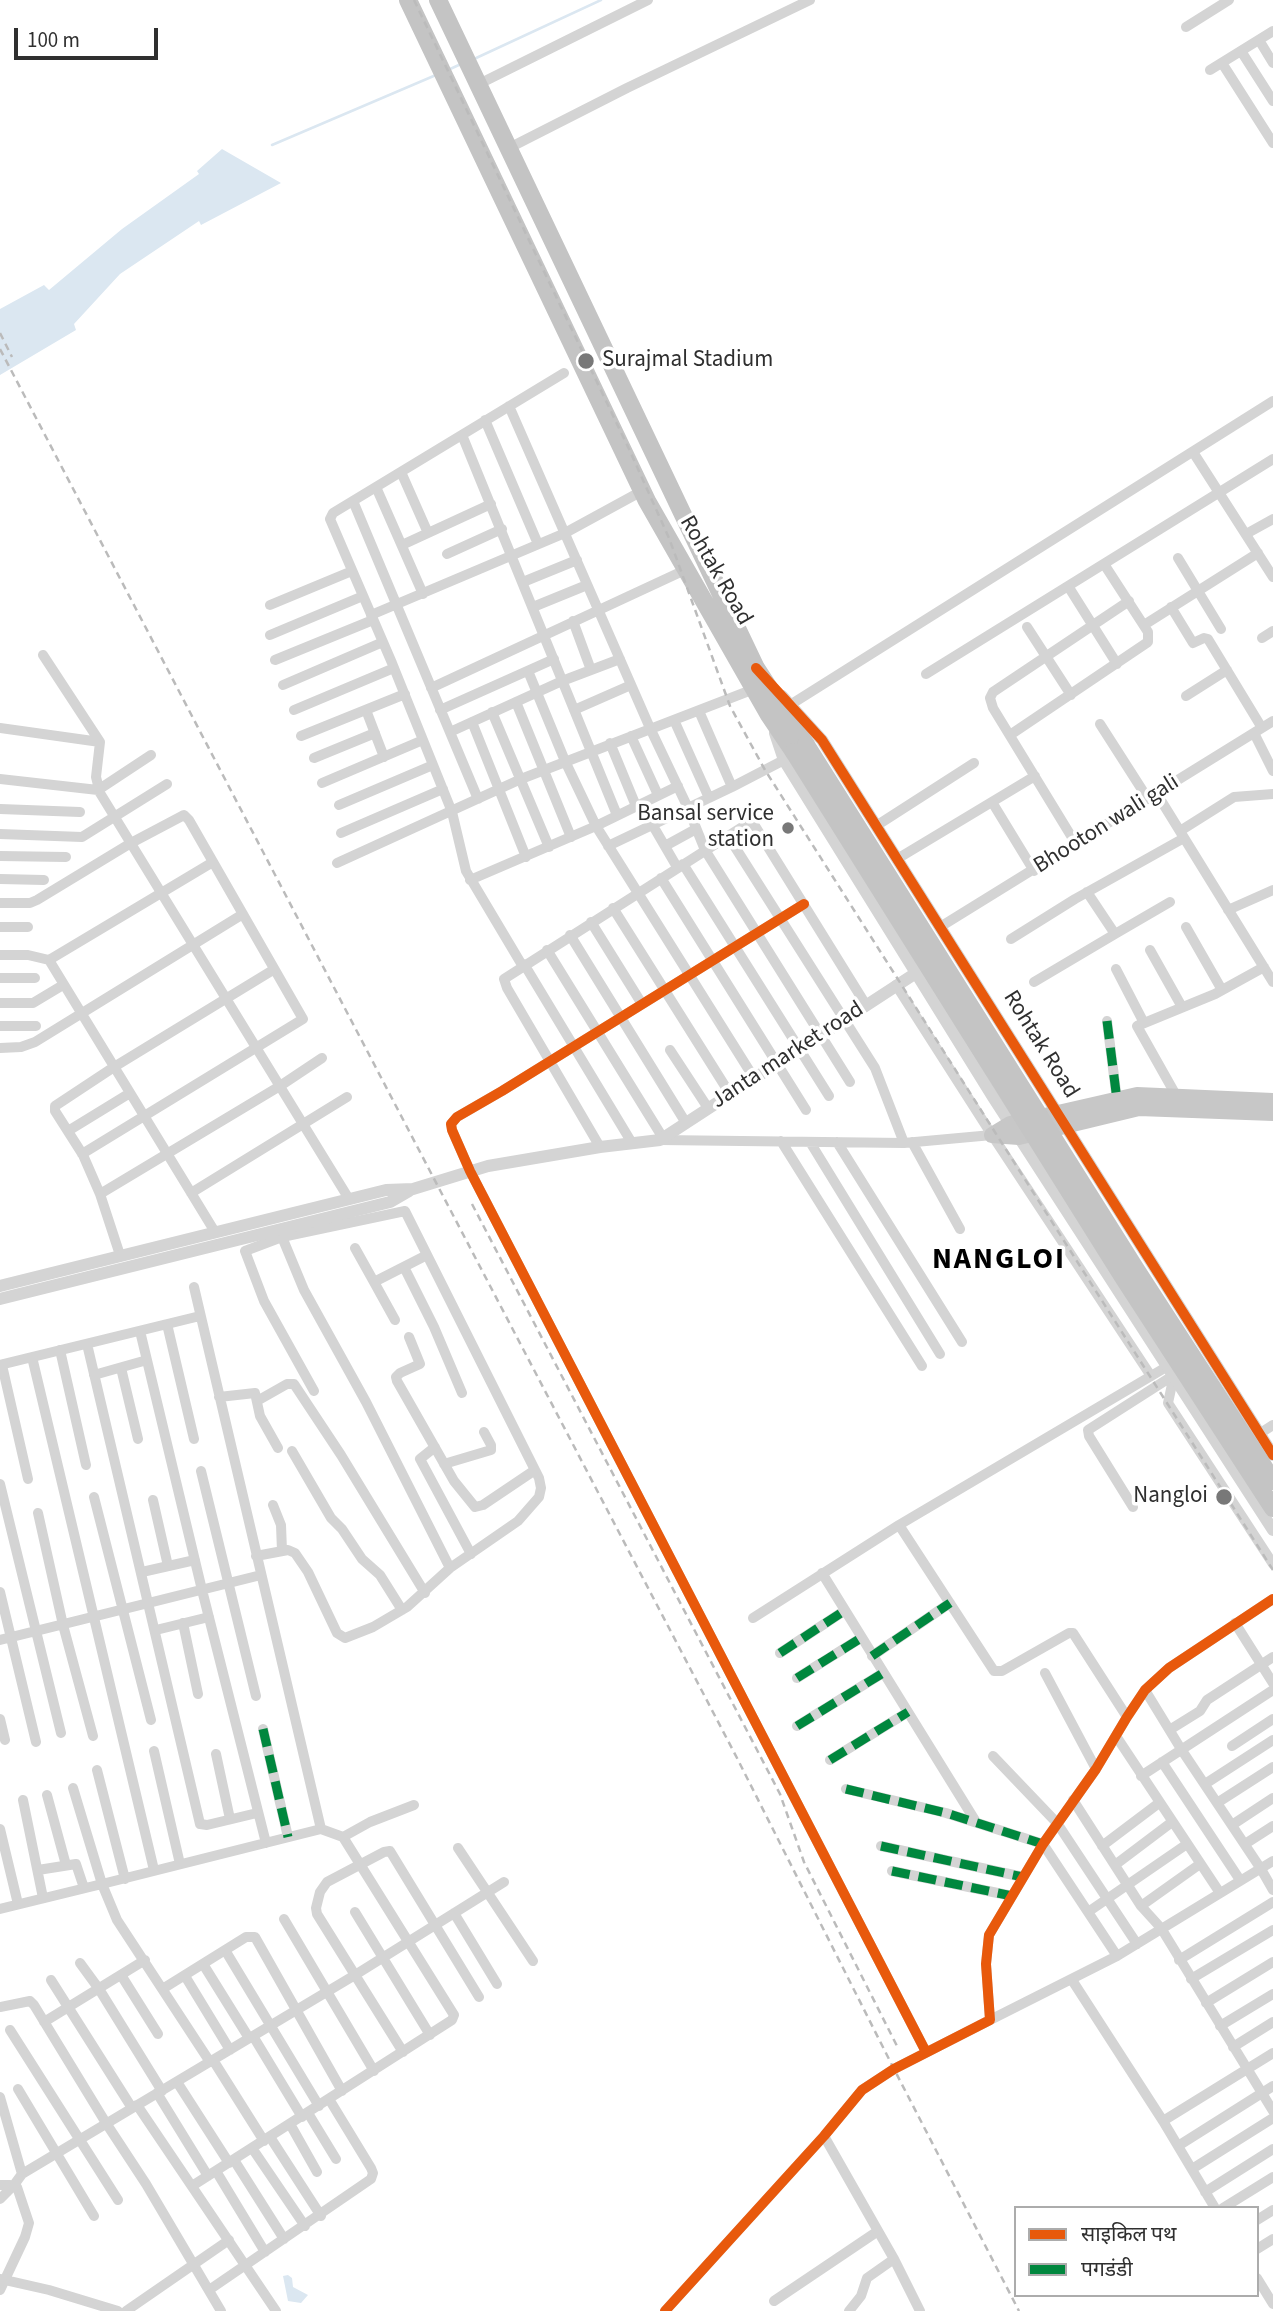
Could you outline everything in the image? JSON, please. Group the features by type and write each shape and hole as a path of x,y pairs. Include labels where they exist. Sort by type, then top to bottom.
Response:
{"highway":[{"name":"Rohtak Road","path":"408,0 642,491 769,715 795,752"},
{"name":"Rohtak Road","path":"438,0 756,668"},
{"path":"756,668 795,752 1123,1277 1273,1508"},
{"path":"795,752 1273,1480"}],"main road":[{"path":"1061,1119 1137,1095 1273,1101"},
{"path":"992,1135 1061,1119 1139,1108 1273,1113"}],"street":[{"path":"477,80 648,0"},
{"path":"509,148 810,0"},
{"path":"1186,27 1229,0"},
{"path":"1210,70 1273,31"},
{"path":"1259,40 1273,63"},
{"path":"1241,51 1273,101"},
{"path":"1222,63 1271,147"},
{"path":"564,373 333,513 330,519 452,812 470,880 632,1143"},
{"path":"790,705 1273,401"},
{"path":"509,406 705,850 850,1082"},
{"path":"485,420 538,544"},
{"path":"462,435 617,815"},
{"path":"1193,453 1273,577"},
{"path":"926,674 1273,459"},
{"path":"401,472 428,533"},
{"path":"376,487 423,594"},
{"path":"275,660 565,533 642,491"},
{"path":"353,501 478,799"},
{"path":"402,545 491,504"},
{"path":"1246,534 1273,519"},
{"path":"447,554 502,529"},
{"path":"1144,625 1258,553"},
{"path":"1178,558 1221,629"},
{"path":"523,582 577,560"},
{"path":"1010,735 1148,642 1148,632 1104,564"},
{"path":"431,688 685,570"},
{"path":"270,605 352,572"},
{"path":"533,607 587,585"},
{"path":"1068,586 1117,664"},
{"path":"270,635 363,596"},
{"path":"1076,844 989,698 993,692 1129,601"},
{"path":"1171,607 1191,642 1207,638 1227,670 1258,730 1273,771"},
{"path":"573,621 591,670"},
{"path":"1027,627 1071,695"},
{"path":"1262,638 1273,631"},
{"path":"283,685 383,642"},
{"path":"43,655 100,742 96,777 98,790 349,1199"},
{"path":"440,710 554,659"},
{"path":"450,732 562,681 620,659"},
{"path":"294,709 394,668"},
{"name":"Rohtak Road","path":"756,668 822,740 1273,1455"},
{"path":"1186,696 1227,670"},
{"path":"528,671 565,761 596,826 754,1078"},
{"path":"574,710 631,685"},
{"path":"337,863 590,750 754,689"},
{"path":"301,736 405,694"},
{"path":"516,702 571,837"},
{"path":"366,710 384,757"},
{"path":"699,711 732,787"},
{"path":"492,712 549,847"},
{"path":"674,720 709,798"},
{"name":"Bhooton wali gali","path":"940,927 1273,721"},
{"path":"472,722 526,857"},
{"path":"1100,724 1182,834 1273,982"},
{"path":"0,728 100,742"},
{"path":"314,758 375,733"},
{"path":"631,736 658,796"},
{"path":"322,783 423,740"},
{"path":"610,743 636,806"},
{"path":"608,846 732,787 795,752 916,973 1273,1530"},
{"path":"0,779 98,790 151,755"},
{"path":"876,826 974,763"},
{"path":"339,805 433,765"},
{"path":"897,859 1035,776"},
{"path":"0,834 82,836 167,784"},
{"path":"470,880 596,826 678,786"},
{"path":"341,833 443,789"},
{"path":"1011,939 1182,834 1227,800 1273,794"},
{"path":"992,802 1034,870"},
{"path":"0,809 80,812"},
{"path":"0,903 30,903 184,815 303,1019 82,1154"},
{"path":"652,824 735,946 829,1096"},
{"path":"600,1147 504,984 504,979 523,964 747,824 752,824 866,1005"},
{"path":"665,846 696,830"},
{"path":"728,836 880,1077 908,1142 960,1230"},
{"path":"0,856 65,857"},
{"path":"49,960 213,862"},
{"path":"661,878 806,1110"},
{"path":"0,879 44,880"},
{"path":"1228,910 1273,890"},
{"path":"1087,892 1115,934"},
{"path":"1034,982 1170,902"},
{"path":"804,904 457,1117 451,1124 454,1138 470,1171 926,2052"},
{"path":"613,908 730,1094"},
{"path":"0,1048 29,1045 243,915"},
{"path":"591,922 642,1004"},
{"path":"0,927 28,927"},
{"path":"1186,927 1222,990"},
{"path":"569,935 686,1123"},
{"path":"547,950 661,1139"},
{"path":"1150,950 1182,1007"},
{"path":"0,955 36,956 49,960 215,1232"},
{"path":"1177,1097 1136,1028 1222,990 1264,967"},
{"path":"1116,969 1144,1023"},
{"path":"120,1255 100,1194 82,1154 55,1111 55,1106 273,970"},
{"name":"Janta market road","path":"661,1139 916,973"},
{"path":"0,978 35,978"},
{"path":"0,1003 33,1003 63,985"},
{"path":"897,985 1151,1376"},
{"path":"1107,1021 1116,1100"},
{"path":"0,1026 36,1026"},
{"path":"670,1050 708,1108"},
{"path":"100,1194 322,1058"},
{"path":"68,1131 130,1093"},
{"path":"191,1193 347,1097"},
{"path":"0,1299 390,1202 413,1189 470,1171 600,1147 661,1139 908,1142 992,1135"},
{"path":"781,1141 922,1366"},
{"path":"810,1142 940,1354"},
{"path":"837,1142 962,1342"},
{"path":"0,1286 386,1190 413,1189"},
{"path":"256,1556 292,1550 299,1558 341,1637 345,1638 373,1628 402,1610 425,1593 450,1568 507,1530 539,1497 541,1488 535,1470 405,1211 282,1237 248,1248 245,1253 264,1301 314,1391"},
{"path":"282,1237 304,1290 366,1402 450,1568"},
{"path":"355,1248 395,1320"},
{"path":"374,1282 427,1255"},
{"path":"404,1267 434,1327 461,1393"},
{"path":"194,1287 321,1829"},
{"path":"27,1479 1,1365 200,1316"},
{"path":"167,1324 194,1438"},
{"path":"140,1331 266,1843"},
{"path":"409,1337 420,1364 400,1373 397,1381 454,1481 475,1507 535,1470"},
{"path":"87,1344 200,1824 206,1825 257,1813"},
{"path":"60,1350 86,1465"},
{"path":"32,1357 154,1870"},
{"path":"94,1375 147,1360"},
{"path":"121,1367 138,1439"},
{"path":"753,1618 899,1525 1151,1376 1171,1371"},
{"path":"1133,1507 1089,1436 1088,1430 1171,1371"},
{"path":"1171,1371 1168,1403 1273,1564"},
{"path":"257,1401 286,1384 294,1384 341,1455 425,1593"},
{"path":"219,1397 255,1393 262,1421 278,1448"},
{"path":"1259,1434 1273,1425"},
{"path":"444,1464 491,1450 484,1432"},
{"path":"435,1447 420,1459 471,1554"},
{"path":"292,1451 331,1518 342,1529 362,1559 380,1575 402,1610"},
{"path":"201,1471 256,1696"},
{"path":"0,1484 61,1733"},
{"path":"94,1497 150,1720"},
{"path":"153,1500 168,1566"},
{"path":"273,1505 281,1525 282,1551"},
{"path":"38,1513 63,1625 93,1736"},
{"path":"899,1525 994,1671 1002,1671 1057,1639 1073,1633 1127,1717"},
{"path":"142,1572 195,1560"},
{"path":"822,1573 976,1822"},
{"path":"0,1640 261,1575"},
{"path":"0,1592 36,1742"},
{"path":"990,2020 986,1964 989,1935 1043,1844 1096,1769 1127,1717 1146,1690 1180,1659 1273,1599"},
{"path":"872,1656 950,1603"},
{"path":"780,1653 844,1611"},
{"path":"156,1630 209,1617"},
{"path":"183,1623 198,1695"},
{"path":"1235,1623 1273,1683"},
{"path":"797,1678 861,1638"},
{"path":"1171,1729 1200,1711 1207,1700 1273,1657"},
{"path":"1045,1672 1096,1769"},
{"path":"797,1726 883,1673"},
{"path":"1146,1690 1273,1891"},
{"path":"1141,1776 1273,1690"},
{"path":"830,1760 908,1712"},
{"path":"0,1719 5,1740"},
{"path":"1233,1746 1273,1719"},
{"path":"263,1729 288,1837"},
{"path":"1116,1736 1220,1893"},
{"path":"1205,1784 1273,1740"},
{"path":"154,1751 180,1864"},
{"path":"216,1754 230,1819"},
{"path":"993,1756 1057,1823 1137,1944"},
{"path":"1163,1762 1240,1880"},
{"path":"1217,1803 1273,1767"},
{"path":"97,1770 125,1879"},
{"path":"73,1788 102,1884 117,1920 211,2061 321,2216"},
{"path":"846,1788 976,1822 1043,1844 1117,1956"},
{"path":"47,1795 66,1865"},
{"path":"1232,1825 1273,1798"},
{"path":"23,1800 43,1898"},
{"path":"1073,1800 1141,1906 1161,1928 1273,2111"},
{"path":"1102,1846 1159,1803"},
{"path":"343,1837 370,1822 414,1805"},
{"path":"1115,1865 1172,1822"},
{"path":"1245,1844 1273,1826"},
{"path":"0,1829 18,1904"},
{"path":"0,1909 321,1829 343,1837 362,1864 454,2015 453,2020 192,2186"},
{"path":"1088,1912 1187,1844"},
{"path":"881,1846 1023,1877"},
{"path":"458,1848 533,1961"},
{"path":"403,2052 320,1920 316,1908 322,1886 390,1851 480,1997"},
{"path":"666,2311 862,2090 926,2052 1117,1956 1273,1861"},
{"path":"38,1870 75,1863 78,1865 84,1888"},
{"path":"1141,1906 1200,1864"},
{"path":"892,1871 1012,1896"},
{"path":"0,2199 22,2174 55,2153 271,2026 504,1882"},
{"path":"1179,1960 1273,1902"},
{"path":"355,1912 430,2035"},
{"path":"454,1913 497,1984"},
{"path":"284,1919 374,2071"},
{"path":"1191,1979 1273,1930"},
{"path":"164,1988 246,1937 255,1937 342,2091"},
{"path":"225,1950 318,2106"},
{"path":"44,2022 145,1960"},
{"path":"1206,2003 1273,1962"},
{"path":"80,1963 99,1989 212,2174 265,2252"},
{"path":"203,1964 336,2159"},
{"path":"121,1975 158,2034"},
{"path":"184,1976 230,2050"},
{"path":"51,1980 276,2311"},
{"path":"1072,1980 1163,2121 1214,2206"},
{"path":"1220,2026 1273,1994"},
{"path":"0,2007 30,2001 146,2184 221,2311"},
{"path":"1233,2047 1273,2022"},
{"path":"10,2030 118,2200"},
{"path":"1163,2121 1273,2053"},
{"path":"177,2082 284,2239"},
{"path":"1178,2146 1273,2086"},
{"path":"18,2089 94,2216"},
{"path":"0,2097 3,2119 22,2174"},
{"path":"209,2290 321,2216 373,2176 330,2099"},
{"path":"1192,2169 1273,2118"},
{"path":"290,2124 317,2172"},
{"path":"824,2136 894,2259 920,2311"},
{"path":"252,2148 305,2226"},
{"path":"1205,2192 1273,2149"},
{"path":"1226,2206 1273,2177"},
{"path":"0,2185 14,2185"},
{"path":"14,2185 29,2223 2,2283 49,2290 118,2311"},
{"path":"774,2301 878,2231"},
{"path":"127,2311 229,2240"},
{"path":"849,2311 861,2296 867,2278 894,2259"},
{"path":"1268,2286 1273,2304"}],"shaded area":[{"path":"222,149 281,183 201,225 199,221 120,274 74,324 76,330 0,375 0,309 44,285 49,290 122,229 199,174 197,171"},
{"path":"283,2276 292,2278 293,2287 308,2295 301,2303 288,2301"}],"waterway":[{"path":"474,59 601,0"},
{"path":"448,70 461,64"},
{"path":"272,145 436,75"}],"railway":[{"path":"414,0 629,449 669,538 730,706 765,770 1273,1570"},
{"path":"0,333 12,357"},
{"path":"0,349 737,1758 1019,2311"},
{"path":"472,1204 780,1794 804,1862 898,2048"}],"marked path":[{"path":"1107,1021 1117,1100"},
{"path":"872,1656 950,1603"},
{"path":"780,1653 844,1611"},
{"path":"797,1678 861,1638"},
{"path":"797,1726 883,1673"},
{"path":"830,1760 908,1712"},
{"path":"263,1729 288,1837"},
{"path":"846,1789 946,1813 1043,1844"},
{"path":"881,1846 1023,1877"},
{"path":"892,1871 1012,1896"}],"cycle path":[{"path":"756,668 822,740 1273,1455"},
{"path":"804,904 457,1117 451,1124 470,1171 926,2052"},
{"path":"665,2311 824,2136 862,2090 894,2069 990,2020 986,1964 989,1935 1043,1844 1096,1769 1145,1690 1169,1668 1273,1599"}],"place":[{"name":"Surajmal Stadium","path":"586,361"},
{"name":"Bansal service station","path":"788,828"},
{"name":"Nangloi","path":"1224,1497"}],"district":[{"name":"NANGLOI","path":"999,1261"}]}
